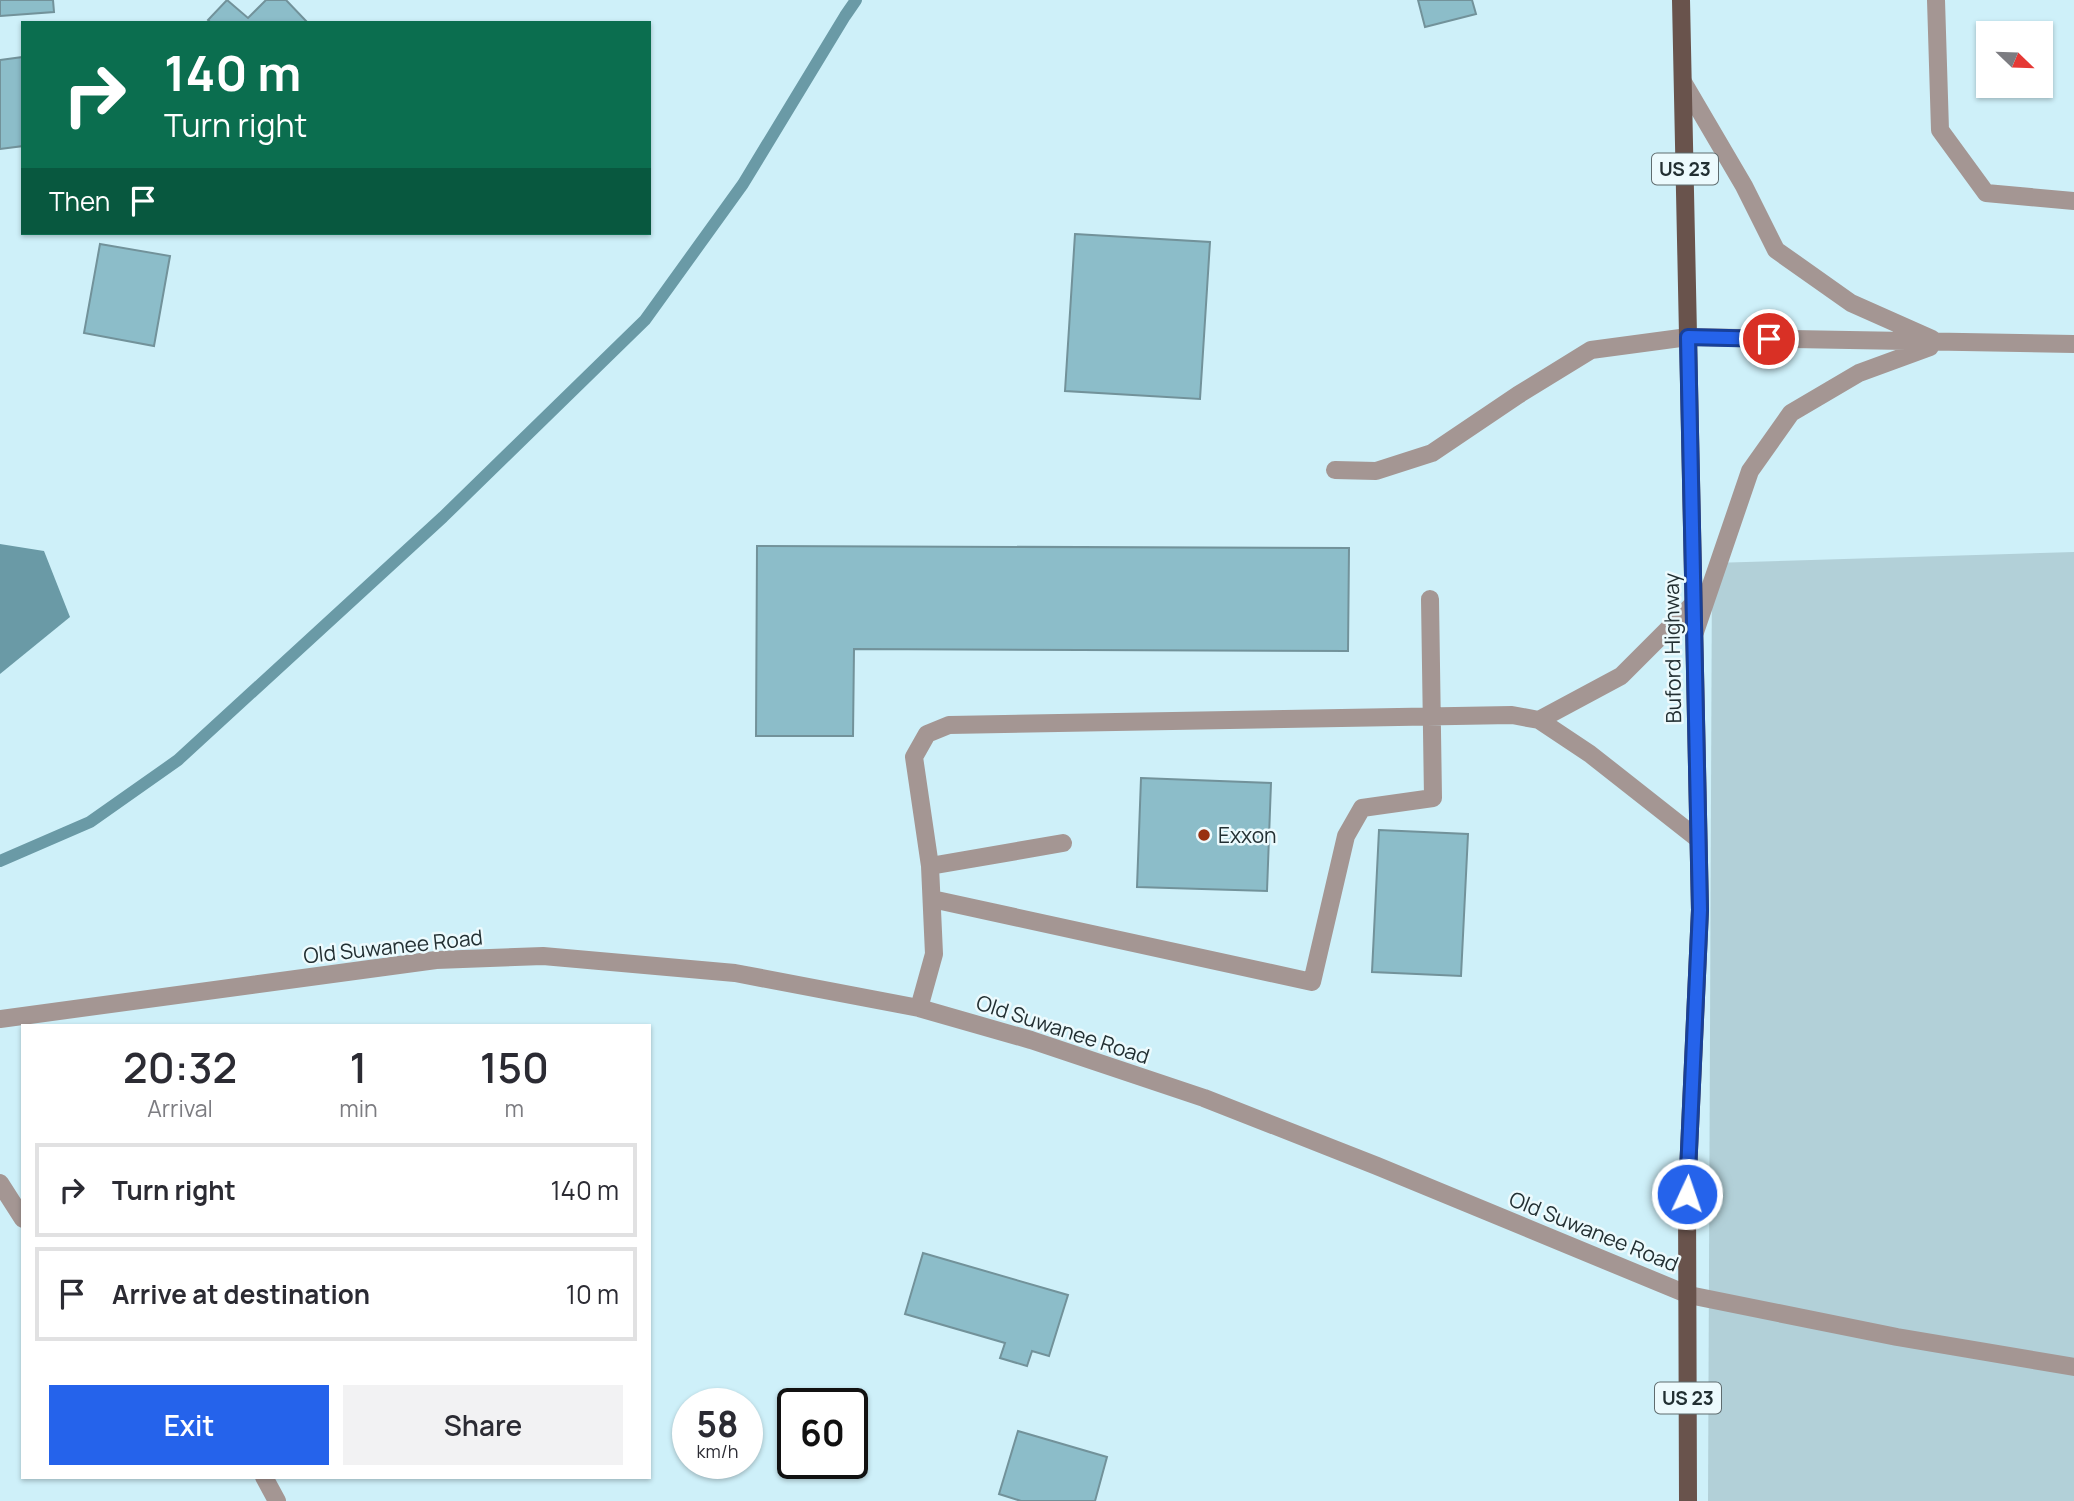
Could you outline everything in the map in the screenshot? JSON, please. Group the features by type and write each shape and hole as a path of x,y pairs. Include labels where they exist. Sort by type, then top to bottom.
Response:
{"main road":[{"name":"Buford Highway","path":"1681,0 1700,910 1687,1194 1689,1295"},
{"name":"US 23","path":"1688,1501 1689,1295"}],"street":[{"path":"1936,0 1940,130 1986,193 2074,201"},
{"path":"1683,82 1744,186 1776,250 1851,303 1942,343"},
{"path":"1335,470 1376,471 1432,453 1591,350 1688,337 2074,344"},
{"path":"1694,635 1749,471 1791,413 1858,373 1942,343"},
{"path":"932,899 1312,982 1346,836 1363,808 1433,799 1430,599"},
{"path":"1539,720 1621,676 1693,604"},
{"path":"919,1008 934,954 930,866 914,757 927,734 949,725 1512,715 1539,720 1591,754 1698,839"},
{"path":"930,866 1063,843"},
{"name":"Old Suwanee Road","path":"0,1019 436,960 544,956 735,973 919,1008 1031,1040 1204,1098 1377,1166 1689,1295 1897,1337 2074,1367"},
{"path":"0,1183 21,1216"},
{"path":"265,1479 277,1501"}],"shaded area":[{"path":"0,544 44,551 70,617 0,674"},
{"path":"2074,552 2074,1501 1708,1501 1712,563"}],"building":[{"path":"0,0 53,0 54,12 0,16"},
{"path":"227,0 248,18 266,0 286,0 306,21 209,21"},
{"path":"1418,0 1472,0 1476,14 1425,27"},
{"path":"21,57 21,146 0,149 0,60"},
{"path":"1075,234 1210,242 1200,399 1065,391"},
{"path":"100,244 170,256 154,346 84,333"},
{"path":"757,546 1349,548 1348,651 854,649 853,736 756,736"},
{"name":"Exxon","path":"1141,778 1271,783 1267,891 1137,887"},
{"path":"1379,830 1468,834 1461,976 1372,972"},
{"path":"923,1253 1068,1295 1049,1356 1032,1351 1027,1366 1000,1358 1005,1343 905,1314"},
{"path":"1018,1431 1107,1457 1095,1501 1021,1501 999,1494"}],"waterway":[{"path":"0,861 90,822 178,760 443,517 645,320 743,184 856,0"}],"place":[{"name":"Exxon","path":"1204,835"}],"route":[{"path":"1687,1194 1700,910 1688,337 1769,339"}]}
